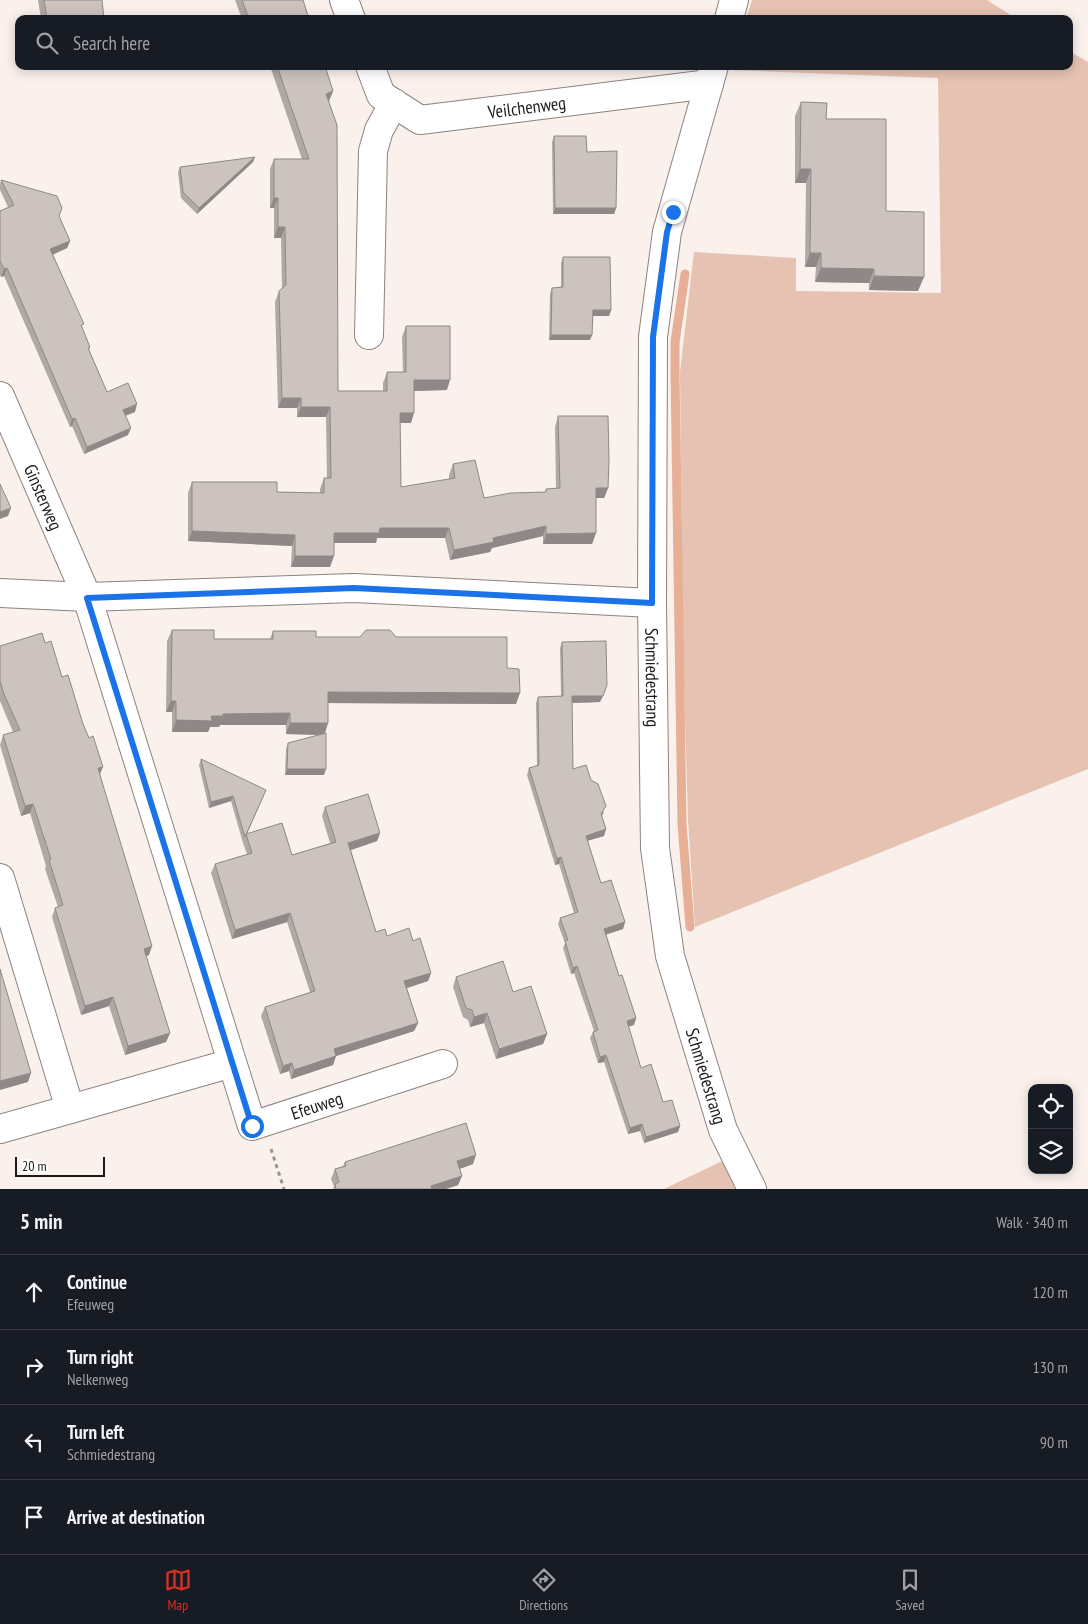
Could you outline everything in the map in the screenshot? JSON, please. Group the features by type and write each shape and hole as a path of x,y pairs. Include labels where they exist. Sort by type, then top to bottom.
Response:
{"street":[{"path":"344,0 350,15"},
{"path":"730,15 734,0"},
{"name":"Veilchenweg","path":"372,70 381,95 420,120 712,75"},
{"name":"Schmiedestrang","path":"712,75 667,232 653,337 652,603 655,848 670,956 723,1130 752,1189"},
{"path":"369,335 372,151 379,130 394,103"},
{"name":"Ginsterweg","path":"0,396 87,598"},
{"path":"0,593 87,598 354,588 652,603"},
{"path":"87,598 252,1126 263,1122"},
{"path":"0,878 70,1109"},
{"path":"0,1129 232,1063"},
{"name":"Efeuweg","path":"263,1122 443,1064"}],"path":[{"path":"263,1122 284,1189"}],"shaded area":[{"path":"752,0 987,0 1011,15 747,15"},
{"path":"1073,53 1088,62 1088,769 695,927 688,820 683,650 680,372 694,252 796,258 796,291 941,293 938,78 731,70 1073,70"},
{"path":"724,1160 739,1189 664,1189"}],"building":[{"path":"44,0 102,0 104,15 46,15"},
{"path":"242,0 303,0 308,15 248,15"},
{"path":"278,70 326,70 333,91 326,94 337,125 338,391 387,391 387,372 406,372 406,326 450,326 450,380 414,380 414,413 400,413 401,487 455,478 453,464 475,460 484,498 511,493 546,492 546,489 560,488 558,416 608,416 608,488 596,488 596,533 546,534 546,526 493,538 494,542 454,550 449,528 380,528 379,533 334,533 334,556 295,556 295,535 192,531 192,482 277,482 277,492 324,493 324,478 331,478 330,407 301,407 301,398 282,398 279,291 286,285 285,227 278,227 278,198 274,198 274,159 309,159"},
{"path":"801,102 827,103 826,119 886,119 886,211 924,212 924,277 874,276 874,269 821,268 821,253 810,253 811,169 800,169"},
{"path":"554,136 586,136 587,152 617,151 616,208 555,208"},
{"path":"255,157 199,208 183,192 180,167"},
{"path":"1,180 57,196 62,208 59,216 70,241 50,249 84,324 81,325 90,347 88,348 107,392 128,383 137,404 123,410 131,428 87,447 75,418 72,419 7,268 4,269 0,261 0,211 14,205"},
{"path":"563,257 610,257 611,310 593,310 592,335 551,335 552,288 563,287"},
{"path":"0,484 11,508 0,512"},
{"path":"172,630 214,630 214,639 273,639 273,631 316,631 316,637 360,637 366,630 390,630 396,637 507,637 507,668 519,669 520,693 328,692 328,723 290,723 290,713 223,714 223,716 211,716 212,721 176,720 176,701 171,701"},
{"path":"42,633 45,643 51,641 62,677 68,675 83,724 89,738 93,736 103,767 98,768 152,946 144,949 170,1033 128,1046 113,997 85,1006 55,908 63,905 49,860 51,859 33,804 25,806 3,735 20,730 0,681 0,646"},
{"path":"606,641 607,685 603,696 572,696 573,769 586,765 591,780 598,784 606,806 601,814 606,829 586,836 601,883 611,880 625,922 604,929 619,976 622,975 636,1018 627,1021 641,1068 651,1064 663,1102 672,1100 680,1126 646,1137 642,1124 630,1128 606,1055 600,1057 593,1032 598,1030 577,966 573,968 565,941 568,940 560,918 578,912 561,857 557,859 529,768 539,765 538,697 563,696 562,642"},
{"path":"326,733 326,769 287,769 288,743"},
{"path":"201,759 266,790 245,837 233,796 211,802"},
{"path":"368,794 380,833 348,843 376,932 385,929 387,936 409,928 413,941 420,938 431,973 404,981 418,1023 334,1049 336,1056 294,1070 292,1063 283,1066 265,1007 315,991 290,913 235,930 215,864 252,853 246,834 282,823 292,855 336,842 325,807"},
{"path":"503,961 513,992 531,986 547,1034 499,1049 487,1013 474,1017 472,1010 466,1008 456,977"},
{"path":"0,969 31,1073 0,1081"},
{"path":"466,1123 476,1155 457,1161 462,1176 431,1186 432,1189 336,1189 335,1184 339,1182 335,1169 346,1166 345,1162"}],"waterway":[{"path":"685,274 675,342 675,373 682,824 690,927"}],"route":[{"path":"252,1126 87,598 354,588 652,603 653,337 667,232 673,212"}]}
